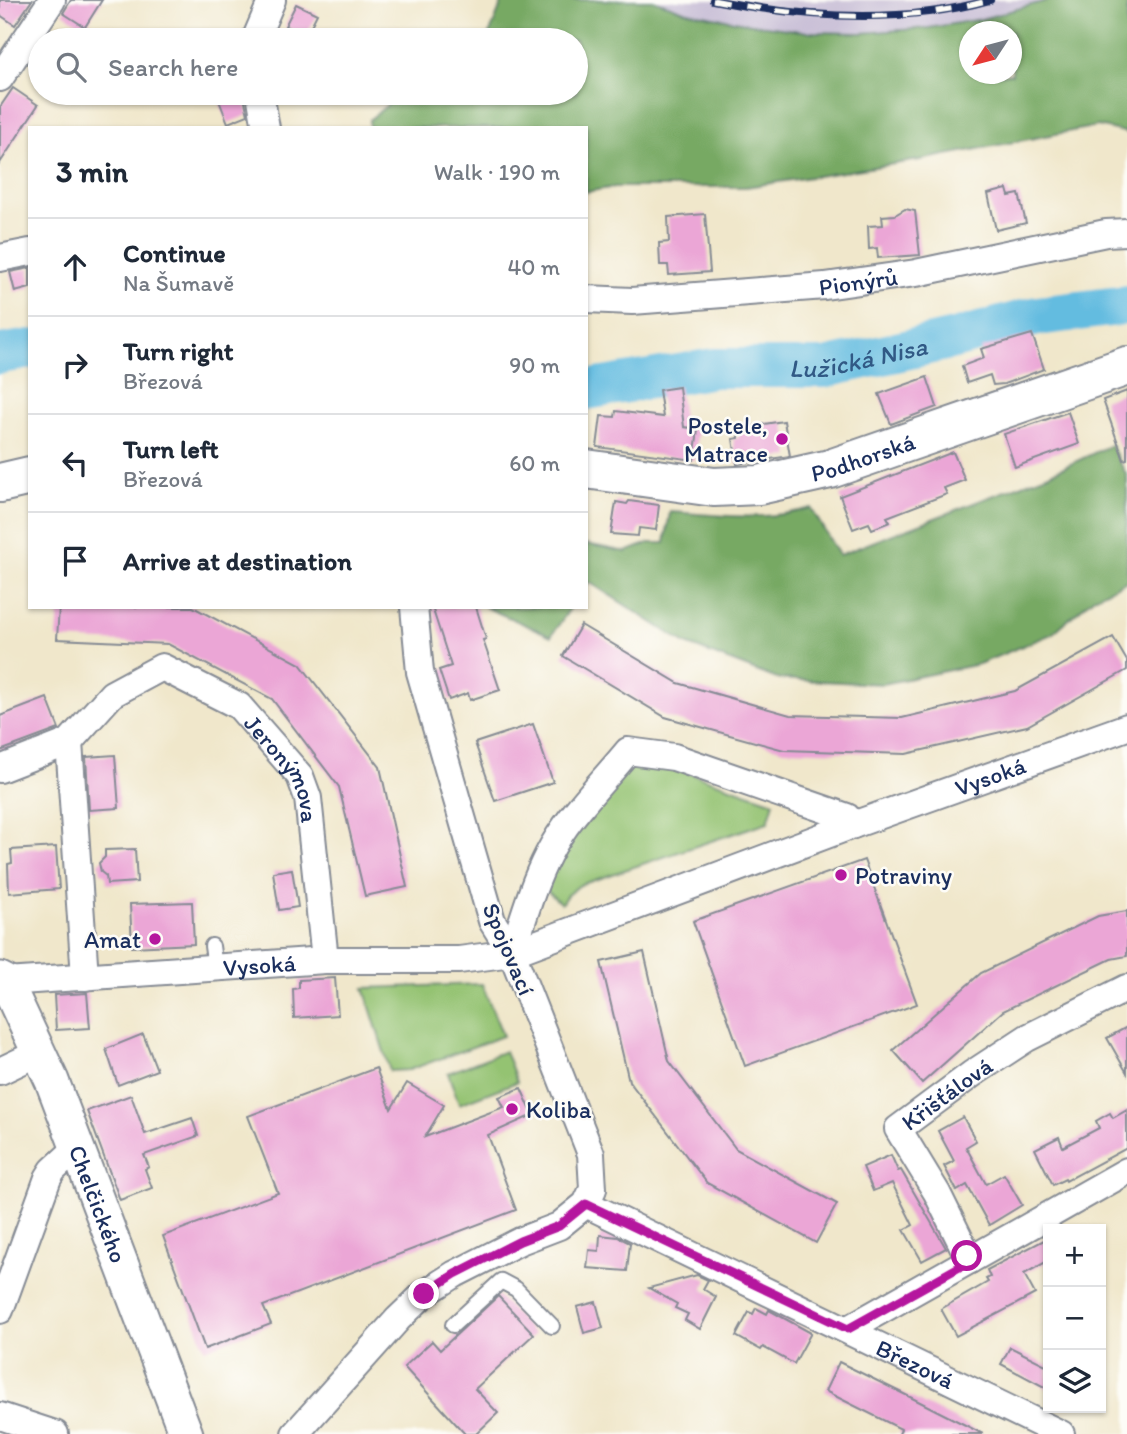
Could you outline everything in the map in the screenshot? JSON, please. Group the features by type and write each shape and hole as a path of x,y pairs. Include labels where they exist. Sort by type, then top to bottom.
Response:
{"main road":[{"name":"Podhorská","path":"588,469 714,487 759,485 830,470 1127,366"},
{"path":"0,483 28,476"}],"street":[{"path":"33,28 52,0"},
{"path":"260,28 272,0"},
{"path":"0,78 28,36"},
{"path":"262,105 266,126"},
{"name":"Pionýrů","path":"588,299 632,301 825,286 916,272 1106,233 1127,232"},
{"path":"0,258 28,252"},
{"name":"Spojovací","path":"414,609 420,672 492,921 512,953 591,1154 593,1189 586,1204"},
{"name":"Jeronýmova","path":"0,769 69,742 112,694 162,667 239,706 300,776 308,798 324,960"},
{"name":"Vysoká","path":"3,980 85,976 214,957 459,960 512,953 853,825 1127,727"},
{"path":"69,742 85,976"},
{"path":"512,953 535,884 549,853 573,818 628,751 674,757 846,817 853,825"},
{"name":"Chelčického","path":"3,980 40,1052 78,1147 179,1434"},
{"name":"Křišťálová","path":"970,1261 937,1193 898,1129 972,1074 1027,1038 1127,988"},
{"path":"0,1071 40,1052"},
{"path":"0,1310 48,1178 78,1147"},
{"path":"848,1329 1127,1171"},
{"path":"295,1434 398,1318 424,1294 455,1274 520,1241 559,1226 586,1204"},
{"name":"Březová","path":"586,1204 848,1329 1055,1433"},
{"path":"0,1416 55,1434"}],"lane":[{"path":"453,1325 501,1282 516,1289 551,1326"}],"shaded area":[{"path":"653,0 1049,0 982,19 929,28 861,33 807,32 688,12"}],"green space":[{"path":"503,0 653,0 688,12 807,32 861,33 959,23 959,84 1022,84 1022,21 970,21 1049,0 1127,0 1127,133 1098,126 920,160 746,187 615,187 588,192 588,126 369,126 369,120 387,105 588,105 588,28 492,28"},
{"path":"1111,445 1127,476 1127,581 1094,597 1052,634 979,664 883,684 777,679 686,644 588,583 588,544 626,552 649,543 665,543 670,512 758,516 811,508 839,555 1049,474"},
{"path":"490,609 570,609 551,636"},
{"path":"631,763 669,766 774,802 768,822 580,885 567,895 561,904 545,889 557,860"},
{"path":"482,984 503,1036 409,1070 390,1071 364,988"},
{"path":"505,1051 517,1082 459,1104 448,1073"}],"building":[{"path":"0,0 32,0 15,25 0,15"},
{"path":"71,0 102,0 85,27 63,13"},
{"path":"296,4 317,14 310,28 285,26"},
{"path":"13,88 28,98 28,105 38,105 0,163 0,107"},
{"path":"221,105 246,105 248,115 228,123"},
{"path":"1007,189 1009,196 1019,194 1026,223 996,230 988,194"},
{"path":"905,209 915,211 920,255 878,258 877,248 869,249 868,226 883,225 882,216 895,215"},
{"path":"705,214 710,272 669,275 668,265 660,265 659,243 669,242 668,217"},
{"path":"28,268 28,289 15,292 10,272"},
{"path":"1032,334 1044,369 1004,384 993,385 990,375 967,383 962,366 984,358 981,349"},
{"path":"927,377 937,407 891,424 879,394"},
{"path":"679,387 684,427 698,429 694,460 597,447 601,416 615,417 616,411 663,417 659,390"},
{"path":"1127,391 1127,459 1124,460 1103,400"},
{"path":"1068,412 1079,444 1015,467 1004,434"},
{"path":"784,421 790,456 737,464 733,439 739,438 738,428"},
{"path":"953,452 965,480 944,488 947,494 887,517 890,522 872,529 869,523 853,529 840,496"},
{"path":"629,501 659,505 656,530 639,528 638,536 611,534 616,502 627,504"},
{"path":"59,609 197,609 300,664 380,767 407,887 365,896 339,787 272,699 168,644 57,639"},
{"path":"433,609 477,609 486,639 483,640 500,690 470,700 468,693 449,700 439,670 451,666"},
{"path":"581,625 678,683 790,715 902,718 1015,691 1113,637 1127,661 1127,670 1027,726 906,754 784,750 665,717 563,656"},
{"path":"47,698 59,729 0,751 0,716"},
{"path":"533,724 553,782 495,801 475,743"},
{"path":"115,755 119,808 89,810 86,757"},
{"path":"56,847 59,889 9,893 8,864 12,863 11,850"},
{"path":"135,849 137,882 107,884 99,863 105,857 105,850"},
{"path":"864,860 917,1004 745,1066 693,921"},
{"path":"292,869 298,907 279,910 273,872"},
{"path":"192,902 194,944 132,947 130,904"},
{"path":"1127,911 1127,956 1111,959 1003,1011 922,1083 893,1050 981,973 1098,916"},
{"path":"644,952 669,1061 736,1149 837,1204 816,1243 707,1183 629,1081 601,962"},
{"path":"335,978 338,1015 294,1018 293,989 299,988 299,980"},
{"path":"87,993 90,1028 56,1030 54,995"},
{"path":"1127,1027 1127,1073 1107,1038"},
{"path":"143,1034 157,1070 118,1085 106,1049"},
{"path":"376,1068 391,1109 407,1083 444,1105 425,1137 504,1107 499,1097 521,1088 533,1115 488,1135 516,1210 263,1306 271,1324 205,1349 163,1236 278,1193 248,1116"},
{"path":"131,1095 145,1134 192,1118 198,1136 144,1155 149,1167 145,1169 152,1188 120,1200 87,1111"},
{"path":"1127,1110 1127,1148 1066,1181 1065,1179 1053,1185 1035,1149 1059,1137 1063,1147 1099,1128 1096,1121 1110,1113 1113,1118"},
{"path":"963,1117 976,1141 966,1147 986,1184 1004,1174 1022,1205 989,1225 967,1185 957,1191 944,1166 954,1161 938,1131"},
{"path":"891,1155 898,1171 901,1170 946,1248 922,1261 904,1230 913,1225 892,1183 873,1191 863,1167"},
{"path":"600,1235 618,1237 630,1243 627,1271 587,1268 589,1250 599,1251"},
{"path":"1043,1241 1043,1264 1024,1274 1035,1294 956,1336 941,1309 988,1282 986,1279 990,1277 987,1270"},
{"path":"697,1275 708,1280 703,1289 716,1297 700,1329 685,1320 688,1314 675,1308 677,1304 649,1288"},
{"path":"498,1296 534,1334 475,1389 498,1413 476,1434 465,1434 404,1367 432,1341 440,1350"},
{"path":"596,1302 603,1328 584,1333 577,1307"},
{"path":"756,1308 767,1314 769,1310 811,1333 794,1364 736,1336 749,1312 753,1314"},
{"path":"1010,1347 1043,1364 1043,1386 1001,1364"},
{"path":"839,1362 983,1434 899,1434 901,1429 825,1391"}],"waterway":[{"name":"Lužická Nisa","path":"588,390 714,368 825,368 954,339 1037,316 1127,305"},
{"name":"Lužická Nisa","path":"0,354 28,349"}],"railway":[{"path":"713,0 782,11 852,16 922,13 990,0"}],"place":[{"name":"Postele, Matrace","path":"782,439"},
{"name":"Potraviny","path":"841,875"},
{"name":"Amat","path":"155,939"},
{"name":"Koliba","path":"512,1109"}],"route":[{"path":"424,1294 455,1274 520,1241 559,1226 586,1204 848,1329 970,1261 967,1256"}]}
